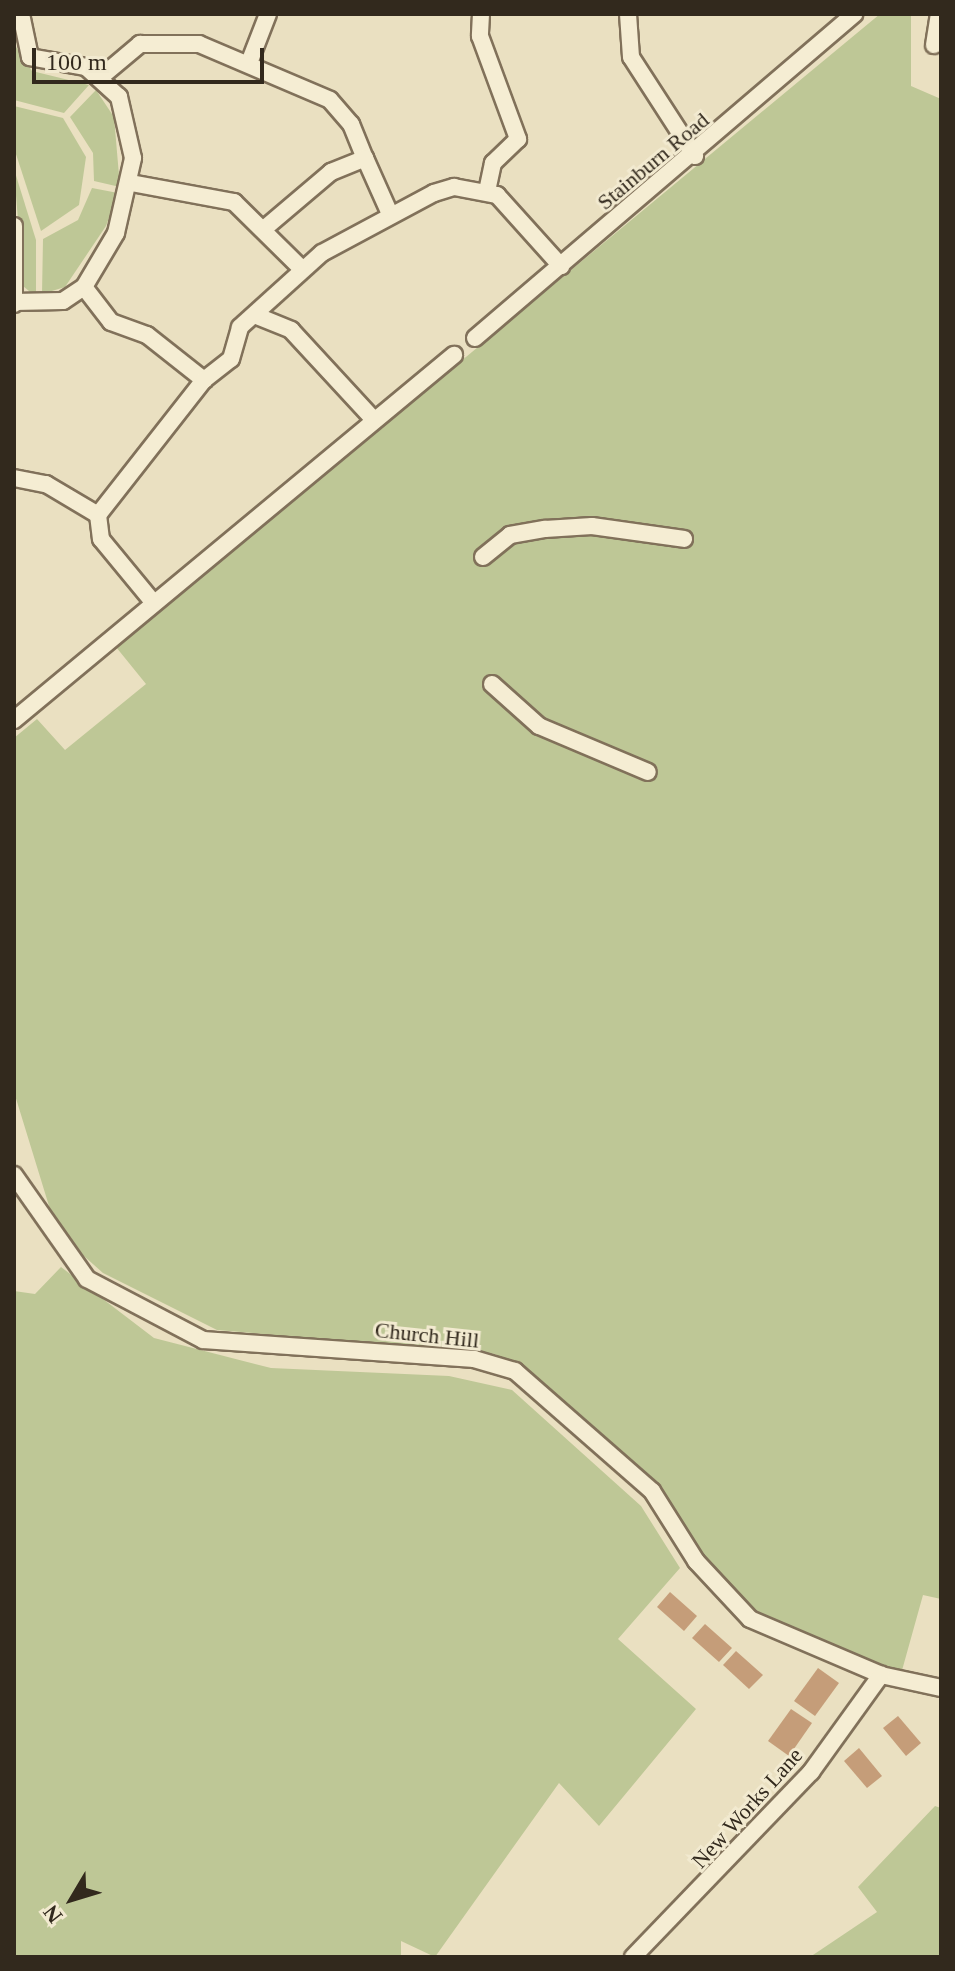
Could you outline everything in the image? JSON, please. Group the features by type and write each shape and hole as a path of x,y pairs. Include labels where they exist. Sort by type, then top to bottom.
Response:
{"street":[{"path":"14,226 14,303 63,301 84,287 116,233 131,183 128,118 102,76 30,57 21,14"},
{"path":"249,63 268,14"},
{"path":"481,14 480,36 518,139 493,163 487,191"},
{"path":"628,14 631,57 695,156"},
{"name":"Stainburn Road","path":"475,338 695,156 854,14"},
{"path":"934,45 939,14"},
{"path":"102,76 125,52 158,40 199,44 330,100 351,124 390,214"},
{"path":"265,228 331,172 365,158"},
{"path":"131,183 216,195 265,228 302,269"},
{"path":"153,602 101,539 98,515 204,380 231,359 233,338 302,269 390,214 454,187 487,191 509,205 561,266"},
{"path":"84,287 111,322 147,335 204,380"},
{"path":"257,316 291,330 373,419"},
{"path":"14,720 373,419 454,355"},
{"path":"14,478 46,484 98,515"},
{"path":"483,557 510,535 545,529 592,526 684,539"},
{"path":"492,684 539,726 648,772"},
{"name":"Church Hill","path":"14,1175 87,1279 203,1340 474,1359 515,1371 652,1491 696,1561 750,1619 881,1675 941,1688"},
{"name":"New Works Lane","path":"633,1957 811,1772 881,1675"}],"green space":[{"path":"880,14 911,14 911,86 941,99 941,1599 923,1595 901,1674 756,1613 700,1553 643,1474 532,1373 495,1354 217,1330 103,1273 57,1232 14,1092 14,738 37,719 65,750 146,684 116,647"},
{"path":"14,44 32,71 89,85 64,113 14,100"},
{"path":"96,90 114,117 120,187 94,181 93,153 70,117"},
{"path":"14,106 63,118 86,157 79,205 41,231 14,148"},
{"path":"14,169 36,240 36,297 23,286"},
{"path":"92,188 118,193 106,226 65,287 42,294 43,239 78,220"},
{"path":"61,1267 154,1338 271,1368 449,1376 512,1390 641,1506 680,1568 618,1639 696,1709 599,1826 559,1783 435,1957 401,1941 401,1957 14,1957 14,1291 35,1294"},
{"path":"935,1806 941,1808 941,1957 810,1957 877,1912 858,1887"}],"building":[{"path":"670,1592 697,1616 684,1631 657,1607"},
{"path":"705,1624 732,1648 719,1662 692,1638"},
{"path":"736,1651 763,1675 749,1689 723,1665"},
{"path":"818,1668 839,1683 815,1716 794,1701"},
{"path":"791,1709 812,1723 789,1756 768,1741"},
{"path":"898,1716 921,1743 906,1756 883,1728"},
{"path":"859,1748 882,1776 867,1788 844,1761"}]}
